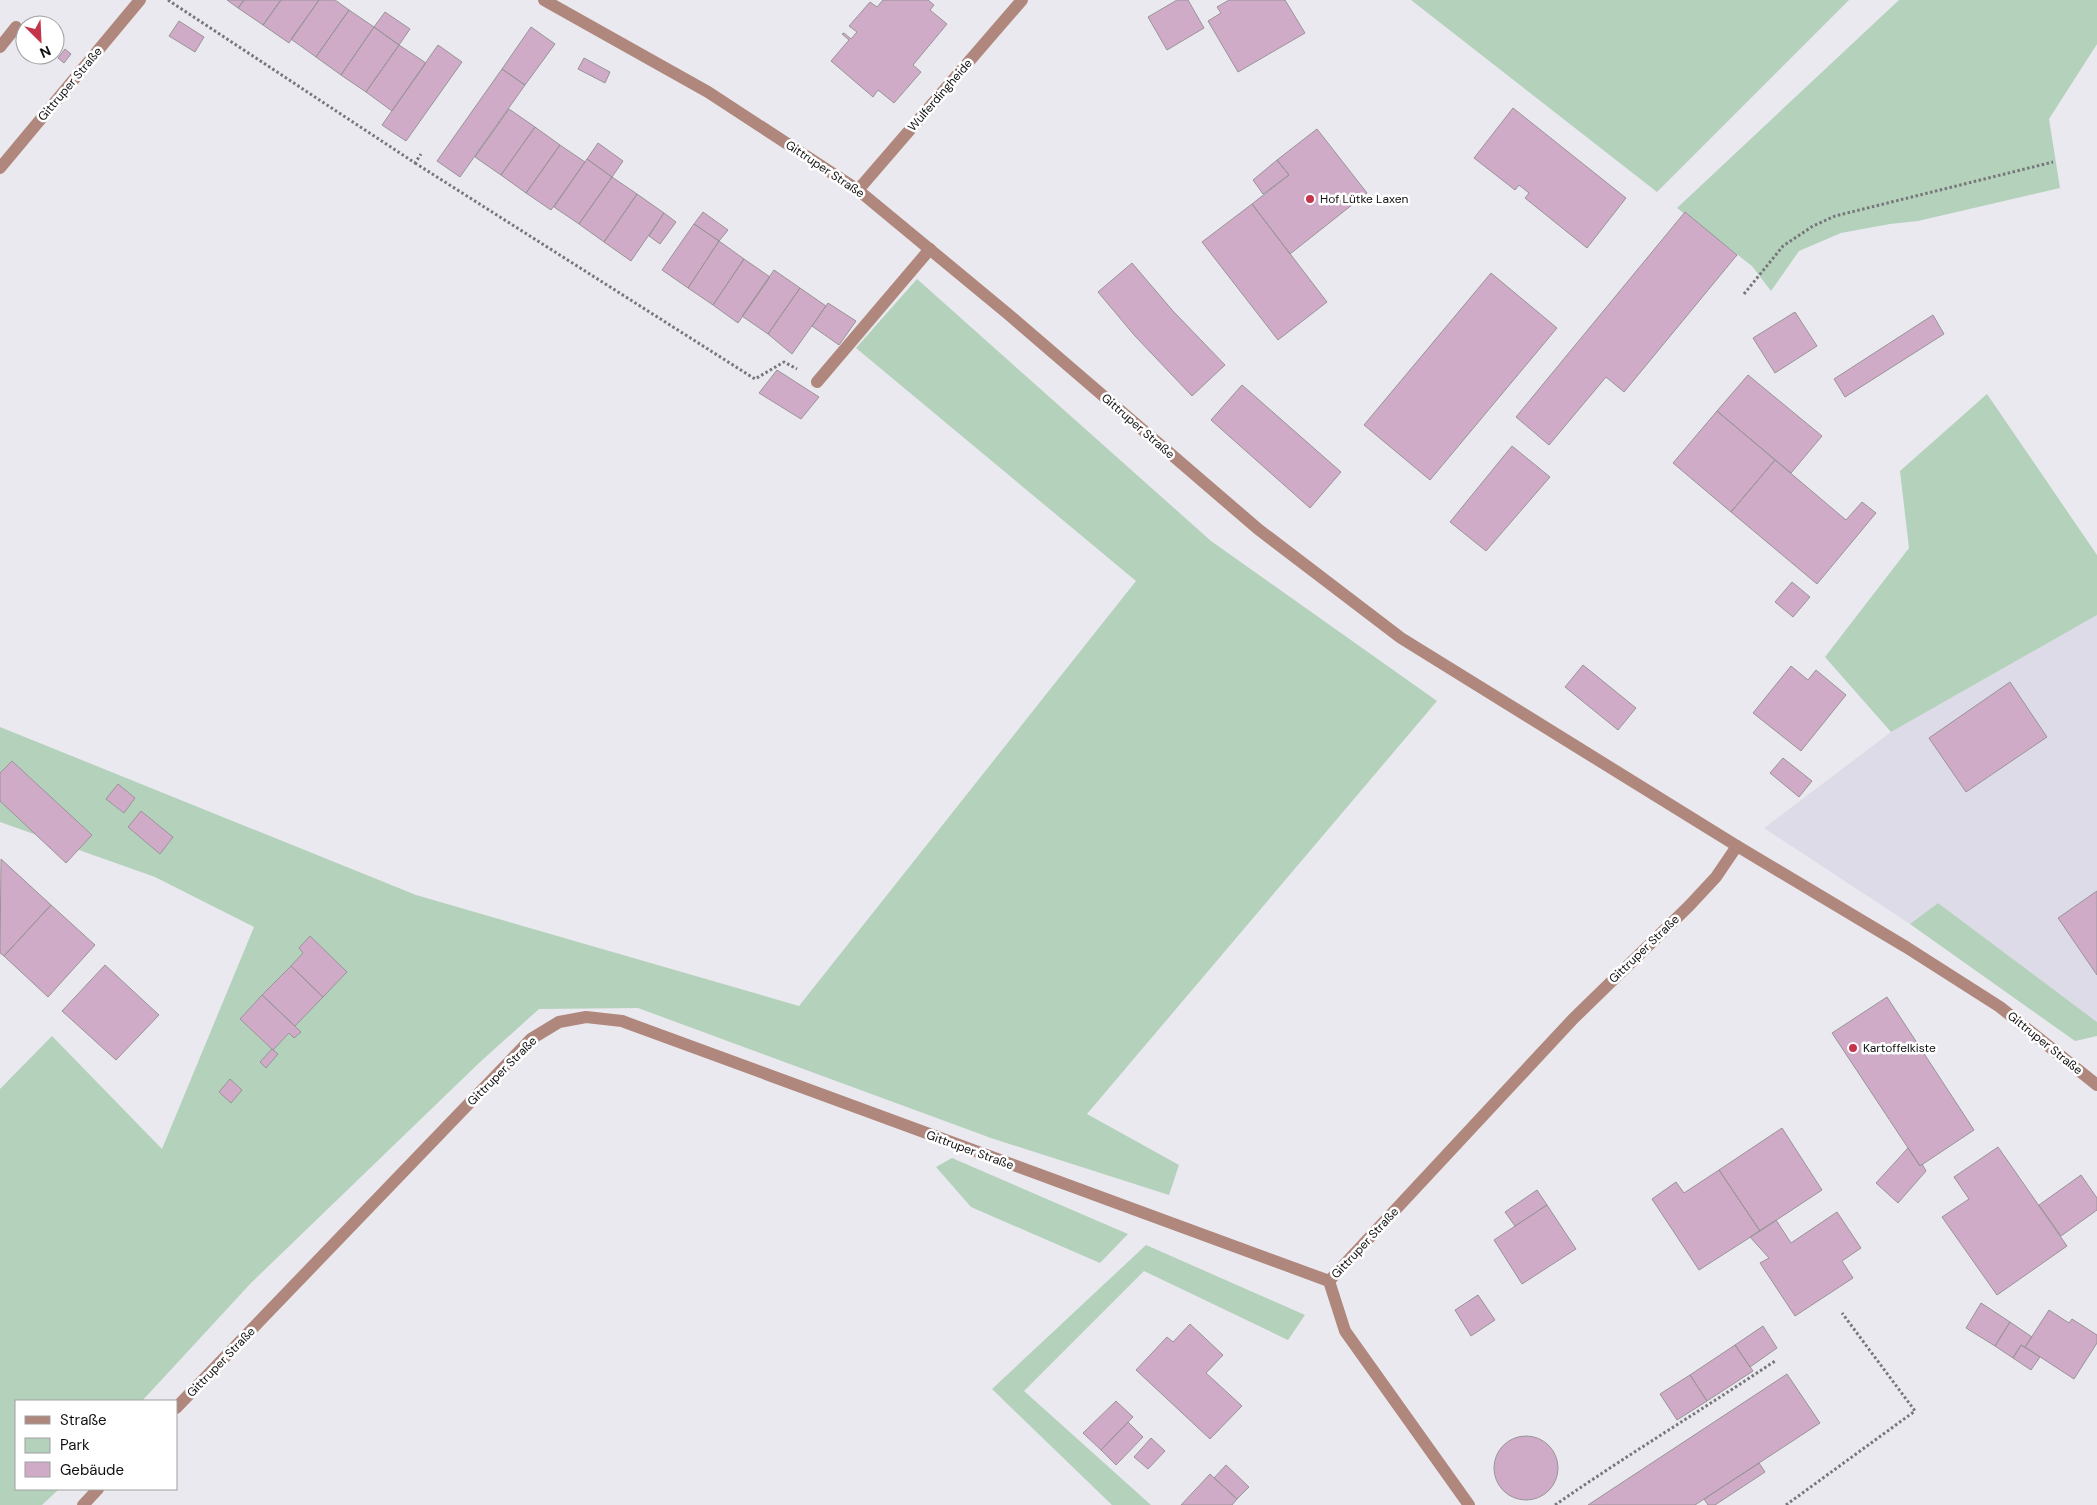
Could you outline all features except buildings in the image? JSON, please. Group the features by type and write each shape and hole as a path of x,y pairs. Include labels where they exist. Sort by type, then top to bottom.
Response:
{"street":[{"name":"Gittruper Straße","path":"0,168 140,0"},
{"name":"Gittruper Straße","path":"544,0 708,92 858,190 930,249 1258,529 1401,638 1737,846 1906,947 2000,1007 2096,1083"},
{"name":"Wulferdingheide","path":"858,190 1022,0"},
{"path":"0,47 15,28"},
{"path":"817,382 930,249"},
{"name":"Gittruper Straße","path":"178,1406 531,1039 559,1022 586,1018 622,1021 1329,1281 1574,1018 1689,906 1716,877 1737,846"},
{"path":"1329,1281 1345,1331 1469,1505"},
{"path":"83,1505 97,1490"}],"path":[{"path":"168,0 415,163 755,379 784,362 817,382"},
{"path":"415,163 420,154"},
{"path":"1744,294 1783,246 1813,226 1835,216 2053,162"},
{"path":"1786,1505 1916,1411 1842,1314"},
{"path":"1555,1505 1623,1458 1679,1425 1775,1361"}],"shaded area":[{"path":"2097,615 2097,1022 1938,903 1910,924 1764,828 1891,732"}],"green space":[{"path":"1411,0 1849,0 1657,192"},
{"path":"1899,0 2097,0 2097,44 2049,119 2060,188 1918,221 1841,233 1799,251 1771,291 1752,266 1677,208"},
{"path":"917,279 1211,541 1437,701 1087,1114 1179,1165 1169,1195 991,1138 638,1008 539,1009 479,1063 251,1283 143,1400 15,1400 15,1490 58,1490 42,1505 0,1505 0,1089 52,1036 162,1149 254,927 155,877 0,822 0,727 416,895 799,1006 1136,581 856,348"},
{"path":"1987,394 2097,555 2097,615 1891,732 1825,657 1909,548 1900,471"},
{"path":"1938,903 2097,1022 2097,1036 2075,1041 1910,924"},
{"path":"952,1158 1128,1234 1100,1263 971,1207 936,1167"},
{"path":"1146,1245 1305,1315 1288,1340 1144,1271 1024,1391 1151,1505 1112,1505 992,1389"}],"place":[{"name":"Hof Lütke Laxen","path":"1310,199"},
{"name":"Kartoffelkiste","path":"1853,1048"}]}
